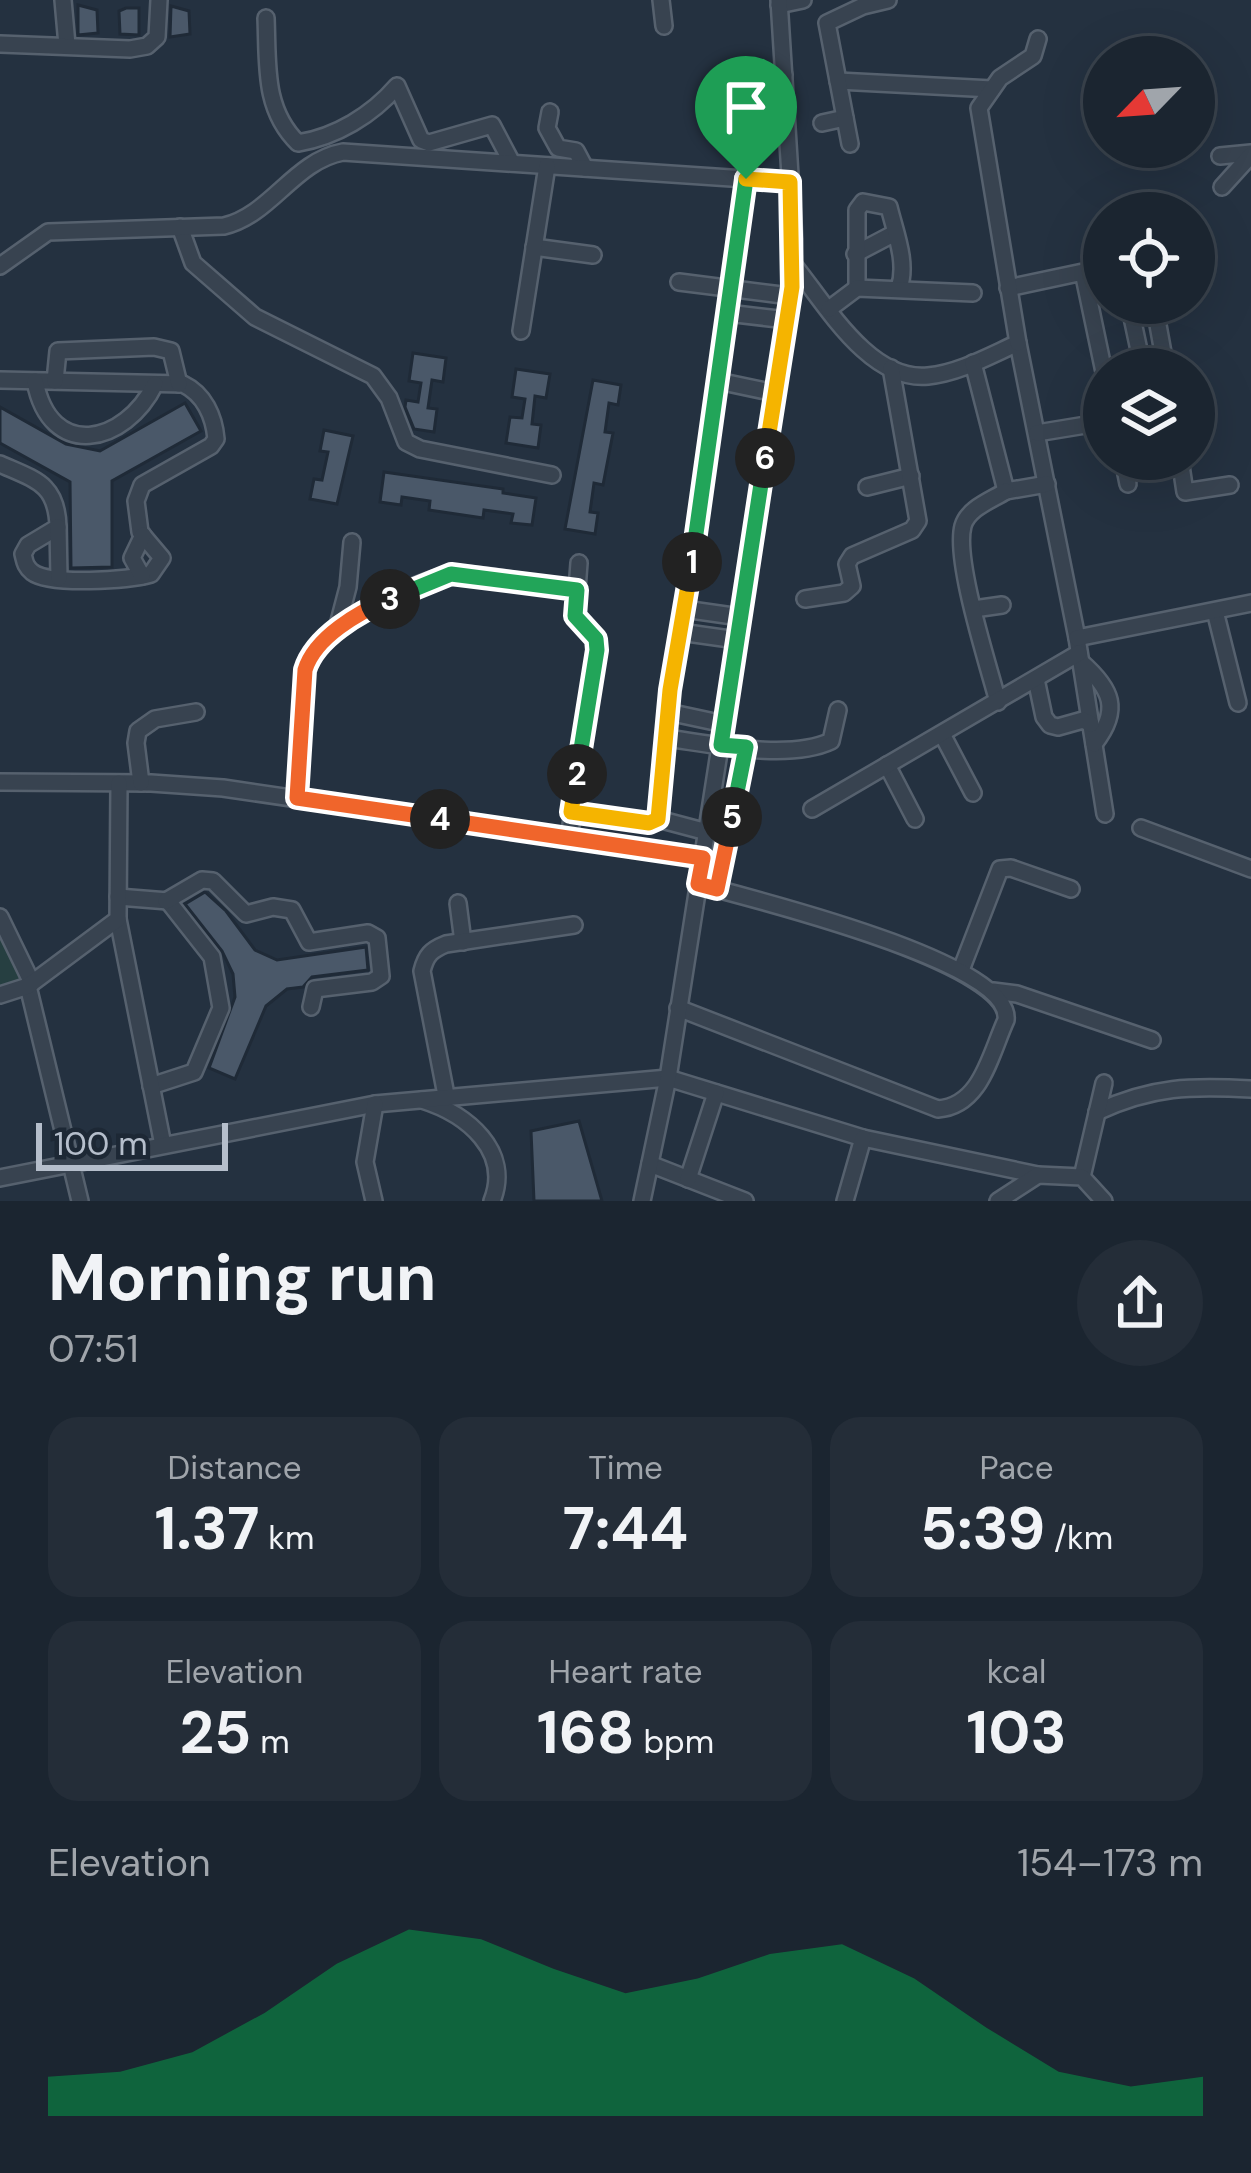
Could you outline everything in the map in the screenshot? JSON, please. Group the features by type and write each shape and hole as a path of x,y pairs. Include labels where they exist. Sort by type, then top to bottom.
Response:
{"street":[{"path":"63,0 67,45"},
{"path":"0,44 147,46 157,37 159,0"},
{"path":"661,0 664,26"},
{"path":"642,1201 668,1078 787,320 793,264 779,3 802,0"},
{"path":"850,144 827,22 862,5 888,0"},
{"path":"266,18 270,97 282,128 298,143 319,140 360,118 398,86 421,140 429,143 492,125 512,163"},
{"path":"1038,39 1033,56 1000,78 979,108 1105,814"},
{"path":"745,159 738,77 784,75"},
{"path":"838,81 992,89"},
{"path":"550,112 547,128 558,148 576,151 586,168"},
{"path":"360,118 377,154"},
{"path":"822,123 845,118"},
{"path":"0,266 48,232 242,222 325,155 377,154 790,182"},
{"path":"1220,156 1251,154"},
{"path":"1222,188 1251,154"},
{"path":"521,331 547,166"},
{"path":"658,819 668,712 746,179"},
{"path":"857,288 857,210 862,202 889,207 904,274 899,288"},
{"path":"180,227 193,262 255,317 373,376 406,442 420,449 552,475"},
{"path":"856,254 896,233"},
{"path":"534,247 593,255"},
{"path":"793,264 851,336 891,368 923,377 1018,344"},
{"path":"1008,288 1083,272 1099,348"},
{"path":"679,282 790,296"},
{"path":"829,309 857,288 973,293"},
{"path":"727,313 787,320"},
{"path":"55,382 58,351 154,346 171,351 179,384"},
{"path":"973,363 1006,491"},
{"path":"805,599 844,593 852,586 847,564 852,556 912,530 918,521 891,368"},
{"path":"0,380 179,384 200,395 215,427 211,446 142,485 136,501 142,535 163,557 160,566 142,576 34,574 23,554 28,545 58,527"},
{"path":"35,381 56,423 97,438 132,419 155,384"},
{"path":"718,381 775,393"},
{"path":"1037,433 1083,425"},
{"path":"0,464 42,484 53,495 59,578"},
{"path":"867,487 910,476"},
{"path":"1127,480 1128,484"},
{"path":"1183,480 1185,492 1230,485"},
{"path":"998,702 974,609 962,527 970,513 1006,491 1047,484"},
{"path":"142,535 132,551 135,569 142,576"},
{"path":"336,632 348,587 352,542"},
{"path":"569,838 597,650 596,639 575,616 579,563"},
{"path":"297,798 310,654 362,611 451,574 577,590"},
{"path":"829,822 816,807 1079,651 1251,603"},
{"path":"974,609 1002,605"},
{"path":"684,609 740,617"},
{"path":"1215,610 1238,703"},
{"path":"680,632 737,640"},
{"path":"1079,651 1106,687 1111,712 1108,727 1094,744"},
{"path":"1036,679 1050,725 1083,720 1090,724"},
{"path":"666,738 746,747 817,748 831,741 838,710"},
{"path":"141,783 138,731 155,719 196,712"},
{"path":"668,712 724,724"},
{"path":"942,734 974,793"},
{"path":"717,889 746,747"},
{"path":"887,765 915,819"},
{"path":"0,782 223,788 703,858"},
{"path":"119,783 118,919 163,1144"},
{"path":"571,812 649,823 658,819 707,832"},
{"path":"1141,828 1251,869"},
{"path":"961,970 1000,869 1011,868 1071,889"},
{"path":"118,897 166,901 202,880 213,881 246,914 273,907 292,910 309,942 368,933 377,938 381,976 372,982 315,988 311,1007"},
{"path":"678,1008 938,1109 953,1108 975,1090 1006,1020 1007,1010 993,991 961,970 870,936 698,884"},
{"path":"151,1085 194,1072 220,1008 212,957 166,901"},
{"path":"458,902 464,941"},
{"path":"0,917 30,985 80,1201"},
{"path":"0,994 30,985 118,919"},
{"path":"446,1095 422,971 425,958 433,949 464,941 574,926"},
{"path":"993,991 1017,994 1152,1040"},
{"path":"0,1178 376,1105 668,1078 863,1138 1038,1175 1082,1177 1104,1201"},
{"path":"1082,1177 1104,1083"},
{"path":"1097,1112 1127,1098 1184,1085 1251,1089"},
{"path":"688,1179 716,1093"},
{"path":"418,1099 464,1121 488,1143 496,1155 497,1188 492,1201"},
{"path":"374,1201 364,1162 376,1105"},
{"path":"845,1201 863,1138"},
{"path":"650,1164 746,1201"},
{"path":"998,1201 1038,1175"}],"green space":[{"path":"0,912 21,983 0,988"}],"building":[{"path":"78,5 97,10 98,33 78,35"},
{"path":"171,6 189,11 190,34 170,37"},
{"path":"139,8 139,35 120,34 119,11"},
{"path":"413,353 446,358 443,382 432,380 428,408 437,409 434,432 414,429 405,407 406,400 418,402 421,383 409,381"},
{"path":"516,369 550,374 546,398 535,396 532,424 541,425 538,448 506,443 510,417 522,418 525,399 512,397"},
{"path":"593,380 621,385 618,405 609,403 605,432 613,433 603,485 594,483 590,512 598,513 595,534 565,529"},
{"path":"185,403 201,431 112,481 112,567 71,568 70,482 0,443 0,407 66,444 100,451"},
{"path":"324,430 353,436 337,504 310,499 314,479 322,480 328,452 320,451"},
{"path":"384,472 536,498 532,525 511,523 513,514 484,510 483,518 429,510 430,501 402,497 401,505 380,502"},
{"path":"205,892 255,950 277,960 366,947 368,970 312,977 303,987 287,989 266,1006 235,1079 209,1068 235,997 233,974 222,951 185,904"},
{"path":"579,1121 602,1201 534,1201 531,1131"}],"route":[{"path":"746,179 790,182 794,239 792,287 721,745 746,747 717,889 698,884 703,858 297,798 310,654 362,611 451,574 577,590 575,616 596,639 597,650 571,812 649,823 658,819 670,690 701,507 746,179"}]}
